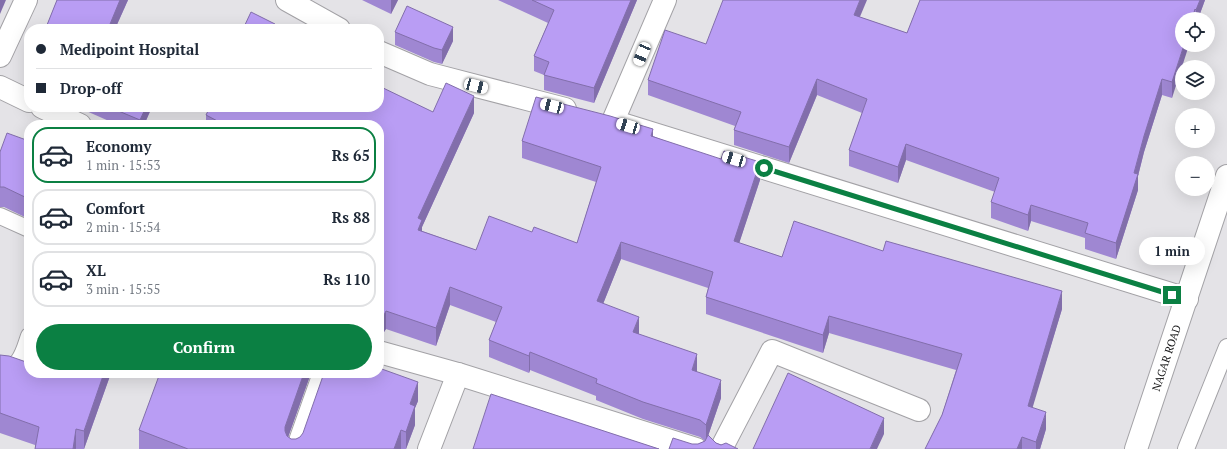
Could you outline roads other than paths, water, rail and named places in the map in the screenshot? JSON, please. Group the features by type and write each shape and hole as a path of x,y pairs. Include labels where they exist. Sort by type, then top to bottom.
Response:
{"main road":[{"path":"0,56 26,0"},
{"path":"286,0 329,24"},
{"path":"598,118 665,0"},
{"path":"384,54 430,74 598,118 1187,299"},
{"path":"0,87 24,99"},
{"path":"53,112 69,120"},
{"name":"NAGAR ROAD","path":"1136,449 1227,176"},
{"path":"721,449 772,351 919,410"},
{"path":"384,353 458,374 696,449"},
{"path":"429,449 458,374"}],"lane":[{"path":"0,216 24,227"},
{"path":"1186,449 1227,347"},
{"path":"0,366 12,367 18,362 24,348"},
{"path":"294,449 319,378"}]}
